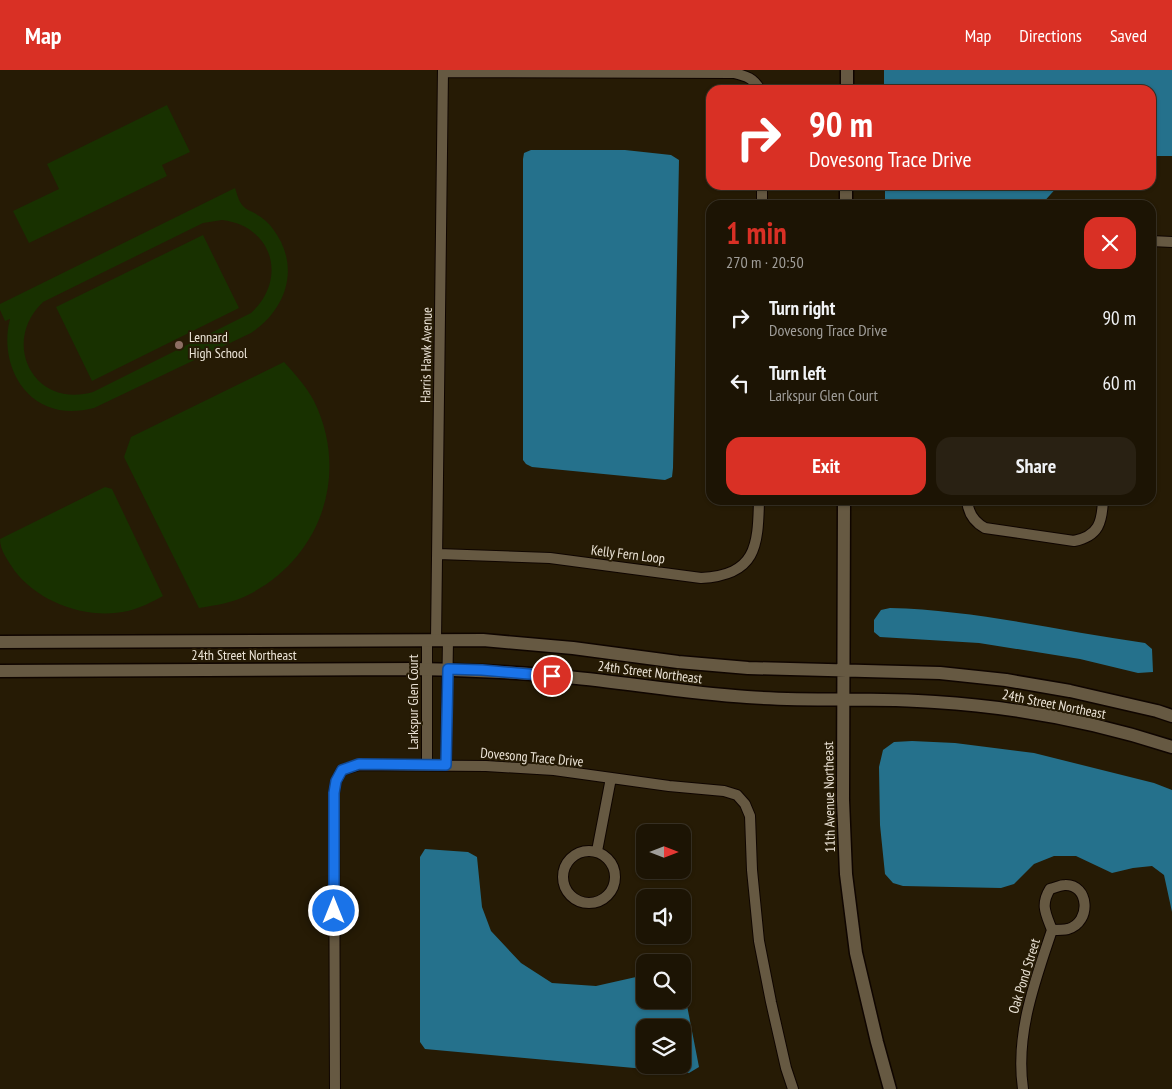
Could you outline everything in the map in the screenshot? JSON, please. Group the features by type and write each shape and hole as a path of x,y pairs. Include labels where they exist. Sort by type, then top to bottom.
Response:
{"street":[{"path":"847,70 847,85"},
{"path":"443,71 734,74 749,76 758,85"},
{"name":"Harris Hawk Avenue","path":"437,640 443,71"},
{"path":"1156,241 1172,242"},
{"name":"Kelly Fern Loop","path":"438,554 550,558 701,578 715,577 728,575 740,567 751,554 759,530 759,505"},
{"name":"11th Avenue Northeast","path":"844,505 843,800 846,874 856,953 890,1089"},
{"path":"968,505 973,519 985,528 1074,541 1088,536 1098,527 1102,519 1103,505"},
{"path":"437,640 448,669 446,765"},
{"name":"Larkspur Glen Court","path":"427,765 427,669 437,640"},
{"name":"24th Street Northeast","path":"0,642 483,640 748,668 940,673 1006,680 1070,691 1172,716"},
{"name":"24th Street Northeast","path":"0,671 482,670 570,677 673,691 749,698 935,702 1006,708 1063,718 1172,747"},
{"name":"Dovesong Trace Drive","path":"336,1089 334,793 336,781 342,770 359,764 446,765 554,770 724,791 737,795 745,804 750,816 752,870 759,941 773,1011 792,1089"},
{"path":"597,851 611,778"},
{"path":"588,850 597,851 611,862 615,870 614,887 609,895 602,900 585,904 570,896 563,880 564,871 572,856 588,850"},
{"name":"Oak Pond Street","path":"1023,1089 1021,1052 1025,1017 1034,982 1052,930 1045,912 1044,898 1050,889 1066,884 1077,888 1085,901 1085,912 1080,922 1069,928 1052,930"}],"green space":[{"path":"167,105 190,152 162,165 167,176 29,243 13,211 59,189 47,164"},
{"path":"235,188 239,200 244,207 261,217 271,227 282,243 286,257 288,272 286,286 281,299 274,312 251,333 94,408 85,410 59,410 33,398 23,388 15,376 10,362 8,333 10,319 5,321 0,310 0,304","holes":["222,220 239,224 253,232 263,243 270,256 272,270 269,285 262,299 251,313 93,392 72,395 54,391 40,382 30,369 24,353 24,336 30,318 43,302 203,223"]},
{"path":"203,235 239,308 92,381 56,307"},
{"path":"284,362 300,380 314,401 324,429 329,457 328,484 322,511 311,536 295,558 275,578 238,600 199,608 124,457 131,437"},
{"path":"105,487 112,489 163,596 128,611 96,613 81,611 50,600 24,582 14,570 3,551 0,539"}],"water":[{"path":"884,70 1172,70 1172,156 1156,156 1156,85 884,85"},
{"path":"531,150 625,150 671,155 679,160 673,468 672,477 665,480 532,467 523,460 523,159 524,153"},
{"path":"885,190 1054,190 1046,200 885,200"},
{"path":"890,608 986,617 1145,643 1152,649 1153,672 1138,673 1080,659 979,643 880,637 874,632 874,620 881,610"},
{"path":"894,742 955,743 1034,753 1154,783 1172,790 1172,912 1164,875 1152,866 1112,873 1076,856 1054,856 1034,864 1014,884 1001,888 903,886 893,883 885,874 880,825 879,767 883,750"},
{"path":"425,849 468,852 477,857 482,907 491,931 521,963 552,983 596,986 636,977 636,1009 688,1009 690,1019 636,1019 636,1068 425,1049 420,1042 420,857"},
{"path":"691,1026 699,1067 691,1072"}],"place":[{"name":"Lennard High School","path":"179,345"}],"route":[{"path":"334,911 334,793 336,781 342,770 359,764 446,765 448,669 552,676"}]}
